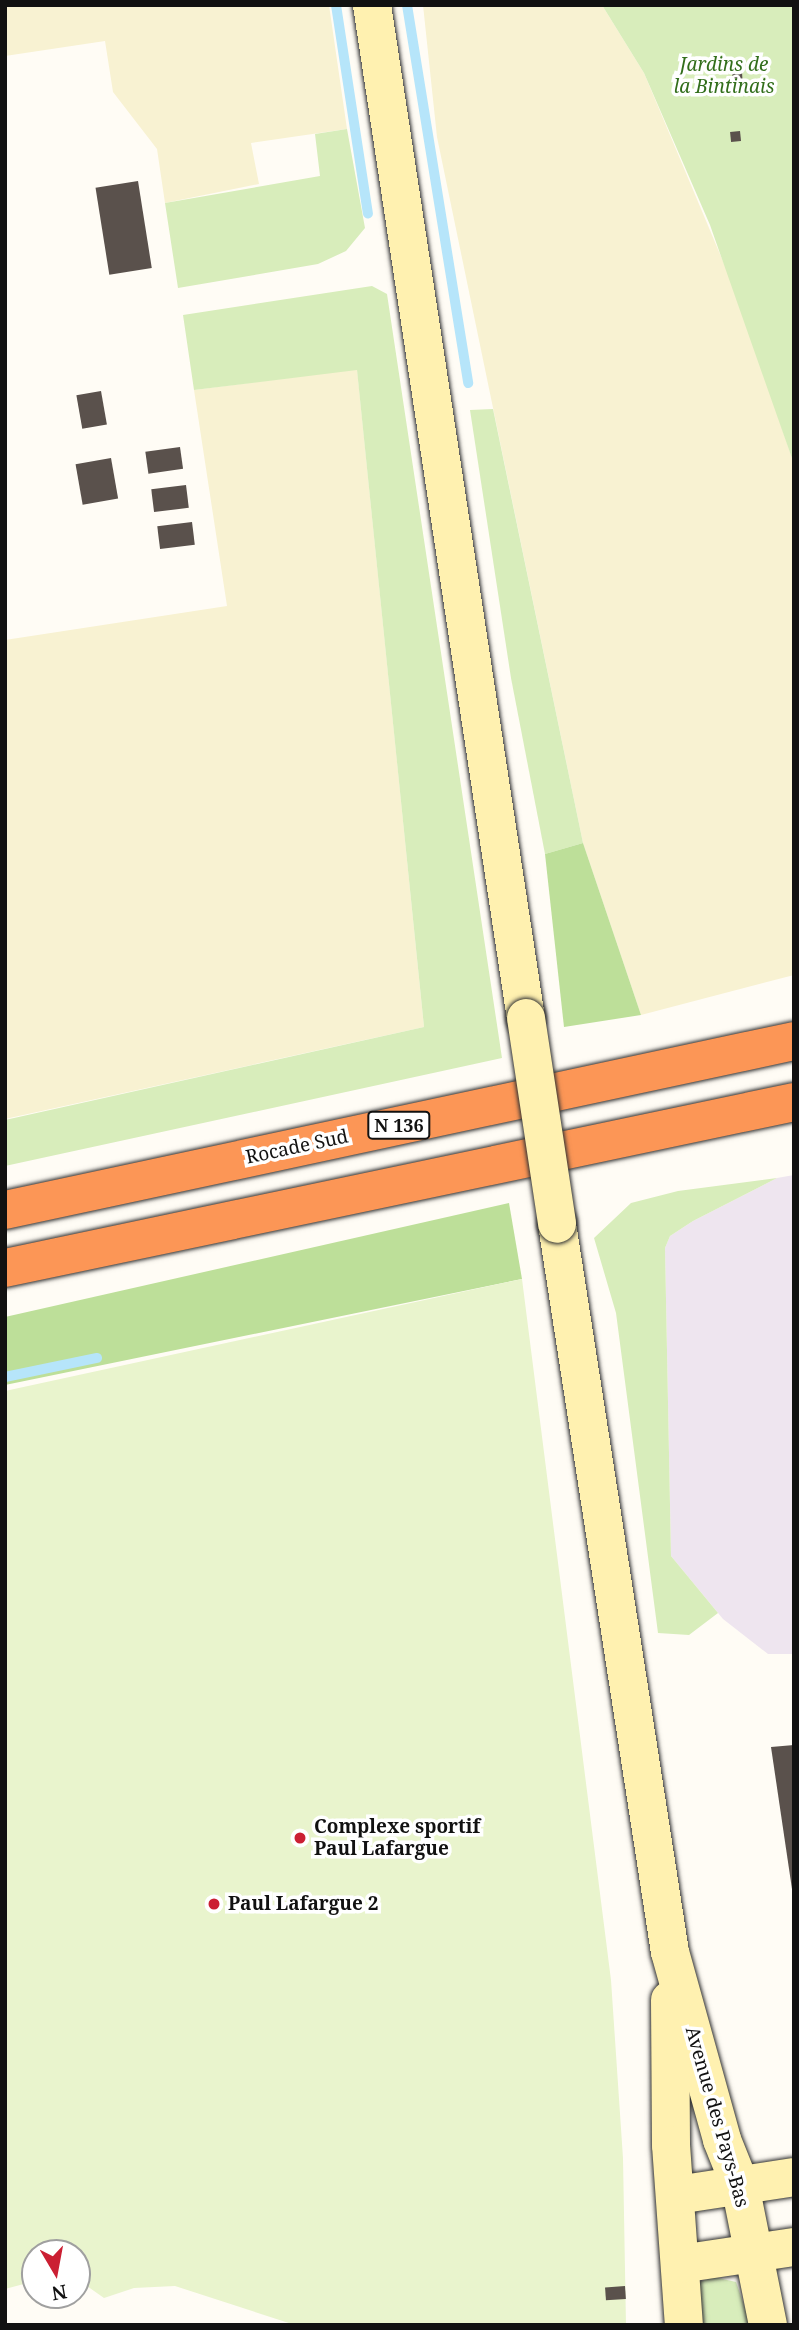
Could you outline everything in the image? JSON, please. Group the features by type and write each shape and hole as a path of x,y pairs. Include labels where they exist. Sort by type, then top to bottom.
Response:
{"highway":[{"name":"Rocade Sud","path":"5,1210 794,1041"},
{"path":"5,1268 794,1102"}],"main road":[{"name":"Avenue des Pays-Bas","path":"372,5 670,1952 722,2140 740,2185 768,2325"},
{"name":"Avenue des Pays-Bas","path":"670,1952 671,2138 684,2325"},
{"path":"677,2195 794,2177"},
{"path":"680,2264 794,2247"}],"shaded area":[{"path":"5,5 329,5 347,129 251,143 259,184 165,203 157,149 113,92 105,41 5,56"},
{"path":"423,5 602,5 644,73 738,297 794,464 794,975 641,1015 583,843 437,137"},
{"path":"357,369 424,1027 5,1119 5,640 227,606 194,390"},
{"path":"794,1175 794,1654 768,1654 723,1619 671,1556 665,1248 670,1236 693,1221 777,1178"}],"green space":[{"name":"Jardins de la Bintinais","path":"602,5 794,5 794,464 710,225 644,73"},
{"path":"347,129 365,228 346,251 318,264 178,288 165,203 320,176 315,134"},
{"path":"372,286 387,294 502,1058 5,1166 5,1120 424,1027 357,370 194,390 183,315"},
{"path":"493,409 583,843 545,854 511,678 470,410"},
{"path":"583,843 641,1015 564,1027 545,854"},
{"path":"777,1178 693,1221 670,1236 665,1248 671,1556 718,1613 689,1635 658,1633 616,1313 594,1238 631,1203 678,1191"},
{"path":"509,1203 522,1279 5,1385 5,1317"},
{"name":"Complexe sportif Paul Lafargue","path":"522,1279 611,1980 623,2158 626,2325 295,2325 175,2286 134,2288 104,2298 91,2289 91,2239 21,2239 21,2285 5,2289 5,1391"},
{"path":"714,2277 736,2282 751,2325 696,2325 699,2282"}],"building":[{"path":"732,72 742,72 743,87 734,88"},
{"path":"740,131 741,141 731,142 730,132"},
{"path":"138,181 152,268 109,275 96,188"},
{"path":"101,391 107,424 82,429 76,395"},
{"path":"180,447 183,469 148,474 145,452"},
{"path":"111,458 118,498 83,505 76,464"},
{"path":"186,485 189,508 154,512 151,489"},
{"path":"192,522 195,545 160,549 157,526"},
{"path":"794,1745 794,1888 792,1889 771,1747"},
{"path":"625,2286 626,2299 606,2300 605,2287"}],"waterway":[{"path":"336,5 368,214"},
{"path":"407,5 468,383"},
{"path":"5,1377 97,1358"}],"place":[{"name":"Complexe sportif Paul Lafargue","path":"300,1838"},
{"name":"Paul Lafargue 2","path":"214,1904"}]}
